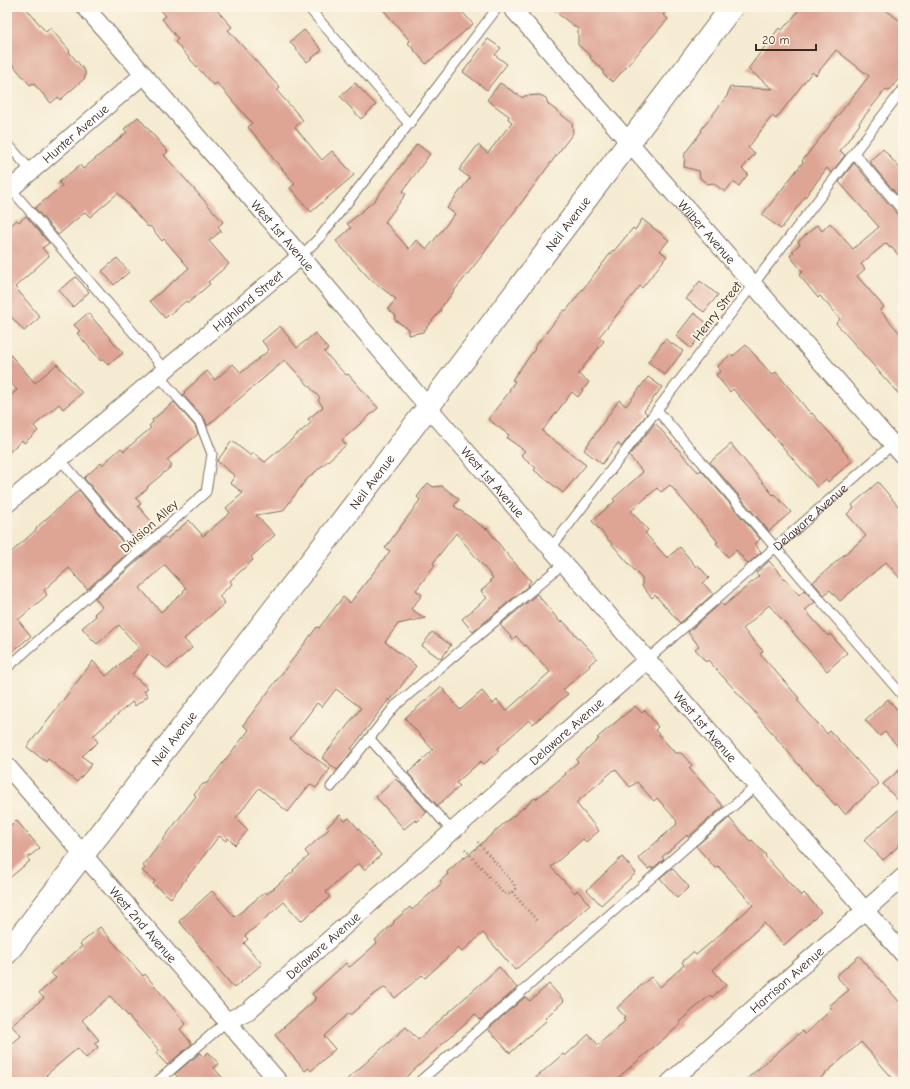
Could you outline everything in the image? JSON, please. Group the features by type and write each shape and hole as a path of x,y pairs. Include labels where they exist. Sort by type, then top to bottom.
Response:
{"street":[{"name":"West 1st Avenue","path":"85,7 143,76 301,256 428,407 903,954"},
{"name":"Wilber Avenue","path":"510,7 754,285 900,445"},
{"name":"Neil Avenue","path":"7,953 325,543 732,7"},
{"name":"Hunter Avenue","path":"9,190 143,76"},
{"name":"Highland Street","path":"7,504 161,372 301,256"},
{"name":"Delaware Avenue","path":"227,1021 248,1011 647,660"},
{"name":"West 2nd Avenue","path":"8,770 279,1082"},
{"name":"Harrison Avenue","path":"670,1082 903,877"}],"lane":[{"path":"308,7 409,124"},
{"name":"Highland Street","path":"301,256 317,241 498,7"},
{"name":"Henry Street","path":"551,548 903,89"},
{"path":"7,143 31,171"},
{"path":"854,154 903,210"},
{"name":"Division Alley","path":"7,668 206,492 212,454 200,423 161,372 9,190"},
{"path":"657,410 903,696"},
{"name":"Delaware Avenue","path":"647,660 775,547 900,445"},
{"path":"60,459 139,552"},
{"path":"331,787 395,706 564,563"},
{"path":"369,738 452,831"},
{"path":"419,1082 756,786"},
{"path":"157,1082 227,1021"}],"path":[{"path":"465,850 503,893 506,894 512,892 515,889 514,884 476,840"},
{"path":"512,892 538,922"}],"building":[{"path":"7,7 25,7 46,32 50,28 85,71 85,78 60,100 58,97 51,103 33,83 30,85 7,58"},
{"path":"158,7 214,7 232,27 228,30 280,88 277,91 303,120 295,127 322,160 332,151 354,175 311,212 290,188 295,184 248,127 252,123 217,83 213,85 175,42 178,39 162,19 166,16"},
{"path":"381,7 458,7 473,24 426,64 408,43 410,41"},
{"path":"549,7 669,7 663,15 668,19 613,82 603,74 603,70 590,58 591,56 578,45 578,29"},
{"path":"801,7 882,7 903,23 903,73 889,91 886,89 859,123 860,124 840,151 845,155 831,173 827,168 781,229 762,215 803,162 802,161 869,76 836,50 816,75 812,72 776,119 772,116 748,148 755,153 742,169 748,174 739,186 733,182 725,192 713,183 708,184 700,178 699,171 684,167 685,153 727,96 730,87 773,89 748,69 779,28 782,30"},
{"path":"304,30 322,50 307,62 290,42"},
{"path":"488,39 501,48 495,55 507,64 487,90 463,72"},
{"path":"355,83 376,105 361,119 340,96"},
{"path":"500,83 523,98 524,96 540,95 546,98 548,104 572,123 573,133 481,257 440,309 441,310 423,332 408,335 408,329 394,319 396,316 388,309 396,299 369,278 336,241 351,228 347,224 375,200 417,144 430,154 402,192 406,194 385,222 409,249 416,240 427,249 455,214 447,208 470,178 459,170 478,145 488,153 512,122 508,119 509,116 487,100"},
{"path":"138,117 168,152 164,155 223,222 218,227 221,231 209,241 229,264 208,282 210,284 188,303 186,301 165,318 150,301 189,268 164,239 162,241 150,226 148,227 118,193 90,217 85,212 58,235 35,208 62,186 59,182 80,165 83,169 127,132 124,129"},
{"path":"883,149 903,172 903,202 869,161"},
{"path":"854,163 898,215 903,217 903,260 886,243 861,264 865,269 857,276 884,307 880,310 903,337 903,399 836,323 840,319 820,296 818,298 799,275 803,272 790,256 794,252 792,251 800,244 798,242 817,225 822,231 830,223 853,249 879,227 839,182"},
{"path":"26,216 49,243 42,248 49,256 15,287 40,317 24,331 7,312 7,229 17,220 19,222"},
{"path":"642,219 669,240 660,251 667,256 642,288 640,286 599,337 604,341 578,374 589,382 578,397 572,392 542,431 586,465 563,493 534,470 536,468 521,455 525,451 507,438 509,435 488,419 510,391 509,390 515,381 512,380 535,349 534,348 564,310 566,311 613,250 614,251 633,228 635,230"},
{"path":"117,258 129,272 114,285 102,271"},
{"path":"76,277 89,292 73,307 59,290"},
{"path":"700,281 718,295 704,312 686,299"},
{"path":"88,313 123,353 108,365 103,359 101,361 77,333 80,331 74,325"},
{"path":"694,313 708,324 691,348 676,336"},
{"path":"280,326 297,348 315,333 328,349 324,352 346,375 348,374 378,408 342,440 346,445 306,480 283,511 256,515 275,535 251,557 253,560 230,581 232,584 219,596 225,603 184,639 192,648 168,669 148,654 132,675 148,688 144,691 148,696 135,706 132,702 93,736 98,742 82,756 92,764 77,782 48,759 46,762 27,747 93,661 106,676 139,648 119,625 97,644 82,628 96,616 94,614 102,607 95,598 165,537 167,539 189,520 203,536 230,513 226,508 243,493 230,483 235,476 217,461 232,441 251,456 253,453 265,462 311,423 308,419 323,407 318,400 320,398 285,360 207,426 205,419 183,395 185,393 184,392 207,371 215,380 233,364 241,373 269,350 262,341","holes":["165,565 186,588 183,591 184,592 161,612 140,588"]},
{"path":"665,339 683,351 665,375 648,362"},
{"path":"746,345 772,375 776,372 811,414 812,413 843,448 842,449 852,461 828,482 826,479 817,487 733,389 730,392 716,375 721,371 717,367 731,354 733,356"},
{"path":"7,351 35,383 57,364 82,393 63,409 59,404 34,426 38,431 24,443 22,440 7,454 7,399 17,390 7,379"},
{"path":"648,377 662,387 644,411 647,414 621,447 618,443 602,464 584,450 619,400 626,406"},
{"path":"174,402 195,426 198,434 167,460 172,466 136,498 141,504 138,506 157,528 139,543 84,478 101,463 102,465 121,448 124,451 151,428 149,426 153,422 152,420"},
{"path":"655,423 698,472 701,470 760,539 755,544 761,552 748,564 736,550 728,557 716,543 718,542 670,485 661,492 657,488 631,511 648,530 645,533 667,558 680,547 696,567 698,565 709,578 703,583 713,594 680,623 655,595 652,598 642,586 642,579 592,521 615,501 613,499 643,472 629,456"},
{"path":"731,444 773,495 774,494 791,512 769,531 710,462"},
{"path":"878,482 903,512 903,582 886,562 840,601 830,590 824,595 813,582 866,536 847,514 854,508 852,505"},
{"path":"428,483 433,487 442,486 459,499 454,506 486,529 487,528 505,552 531,581 528,584 529,585 473,632 462,619 487,598 481,591 491,582 489,581 493,578 456,533 433,563 435,565 416,590 422,595 411,609 425,618 398,624 385,642 416,666 351,749 353,750 337,770 322,758 361,708 336,689 322,707 317,703 290,739 330,769 316,788 310,784 288,812 259,788 236,818 248,830 235,845 228,838 226,841 219,836 171,898 153,884 155,881 142,871 145,868 143,866 196,796 194,794 203,784 207,783 249,730 243,725 317,627 319,628 343,597 350,603 390,551 385,548 420,500 417,497"},
{"path":"79,490 130,551 87,589 69,568 44,590 47,595 18,620 31,636 7,656 7,556"},
{"path":"769,561 799,595 804,590 815,602 805,610 828,636 830,634 847,653 827,671 769,605 743,629 763,651 760,654 799,698 797,700 827,734 830,731 879,784 845,814 817,784 816,785 752,709 708,660 706,662 695,649 699,646 688,632 721,603 724,606 759,576 756,573"},
{"path":"537,594 561,623 563,621 597,658 563,690 568,694 533,724 529,720 497,749 499,751 484,764 481,761 456,783 460,786 438,805 408,773 433,750 405,718 441,687 460,710 482,691 493,704 497,700 506,711 550,672 526,645 525,646 516,636 513,639 500,625"},
{"path":"432,632 451,645 441,659 422,646"},
{"path":"888,699 903,716 903,752 885,732 880,736 865,720"},
{"path":"635,706 642,713 645,710 658,727 655,730 675,753 681,753 692,765 689,768 723,806 688,837 687,835 662,857 664,859 652,869 651,867 648,869 638,858 677,824 677,821 657,798 654,801 637,782 630,787 615,769 576,803 599,831 586,842 583,839 551,867 575,893 577,890 590,905 515,970 483,933 462,952 458,948 425,978 422,975 395,998 385,987 350,1015 349,1013 324,1036 335,1049 311,1071 309,1068 305,1071 275,1035 315,1000 314,999 316,998 312,994 346,963 349,967 351,966 377,943 375,940 394,923 393,922 410,907 412,910 442,883 440,881 448,874 447,872 566,774 565,773 578,762 576,760 599,739 597,738"},
{"path":"903,767 903,806 883,784"},
{"path":"396,779 427,812 417,822 415,820 404,829 376,797"},
{"path":"903,806 903,842 883,860 864,840"},
{"path":"340,815 345,821 349,818 381,855 364,870 359,863 326,892 330,897 301,921 284,902 245,936 248,939 244,943 262,964 234,988 179,921 212,891 235,917 265,892 267,894 294,871 293,870 309,856 305,851 329,829 327,827"},
{"path":"729,818 750,841 752,840 766,855 765,856 801,896 804,893 821,912 784,945 764,923 713,970 726,985 712,997 710,995 679,1022 681,1024 613,1082 531,1082 563,1054 565,1056 589,1034 598,1045 625,1021 623,1018 625,1017 617,1008 637,989 651,977 660,987 684,965 682,962 693,952 696,955 753,905 718,866 715,868 696,846"},
{"path":"16,820 40,848 27,858 30,861 7,880 7,829"},
{"path":"622,857 636,873 601,905 587,890"},
{"path":"672,868 689,887 677,898 660,878"},
{"path":"100,927 143,976 145,974 186,1024 180,1029 192,1044 167,1065 156,1053 159,1050 110,996 82,1020 99,1040 94,1043 98,1047 86,1058 78,1048 46,1075 53,1082 7,1082 7,1048 21,1036 11,1025 44,998 39,993 56,978 51,973 82,946 80,944"},
{"path":"859,956 903,1006 903,1082 896,1082 861,1042 816,1082 743,1082 802,1031 805,1034 832,1009 829,1006 849,990 836,976"},
{"path":"499,967 517,988 480,1020 475,1014 401,1082 344,1082 406,1027 418,1040"},
{"path":"549,984 564,1001 545,1018 547,1020 510,1053 488,1029 525,997 530,1001"},
{"path":"208,1052 219,1064 214,1068 226,1082 182,1082 175,1074 200,1053 203,1057"}]}
